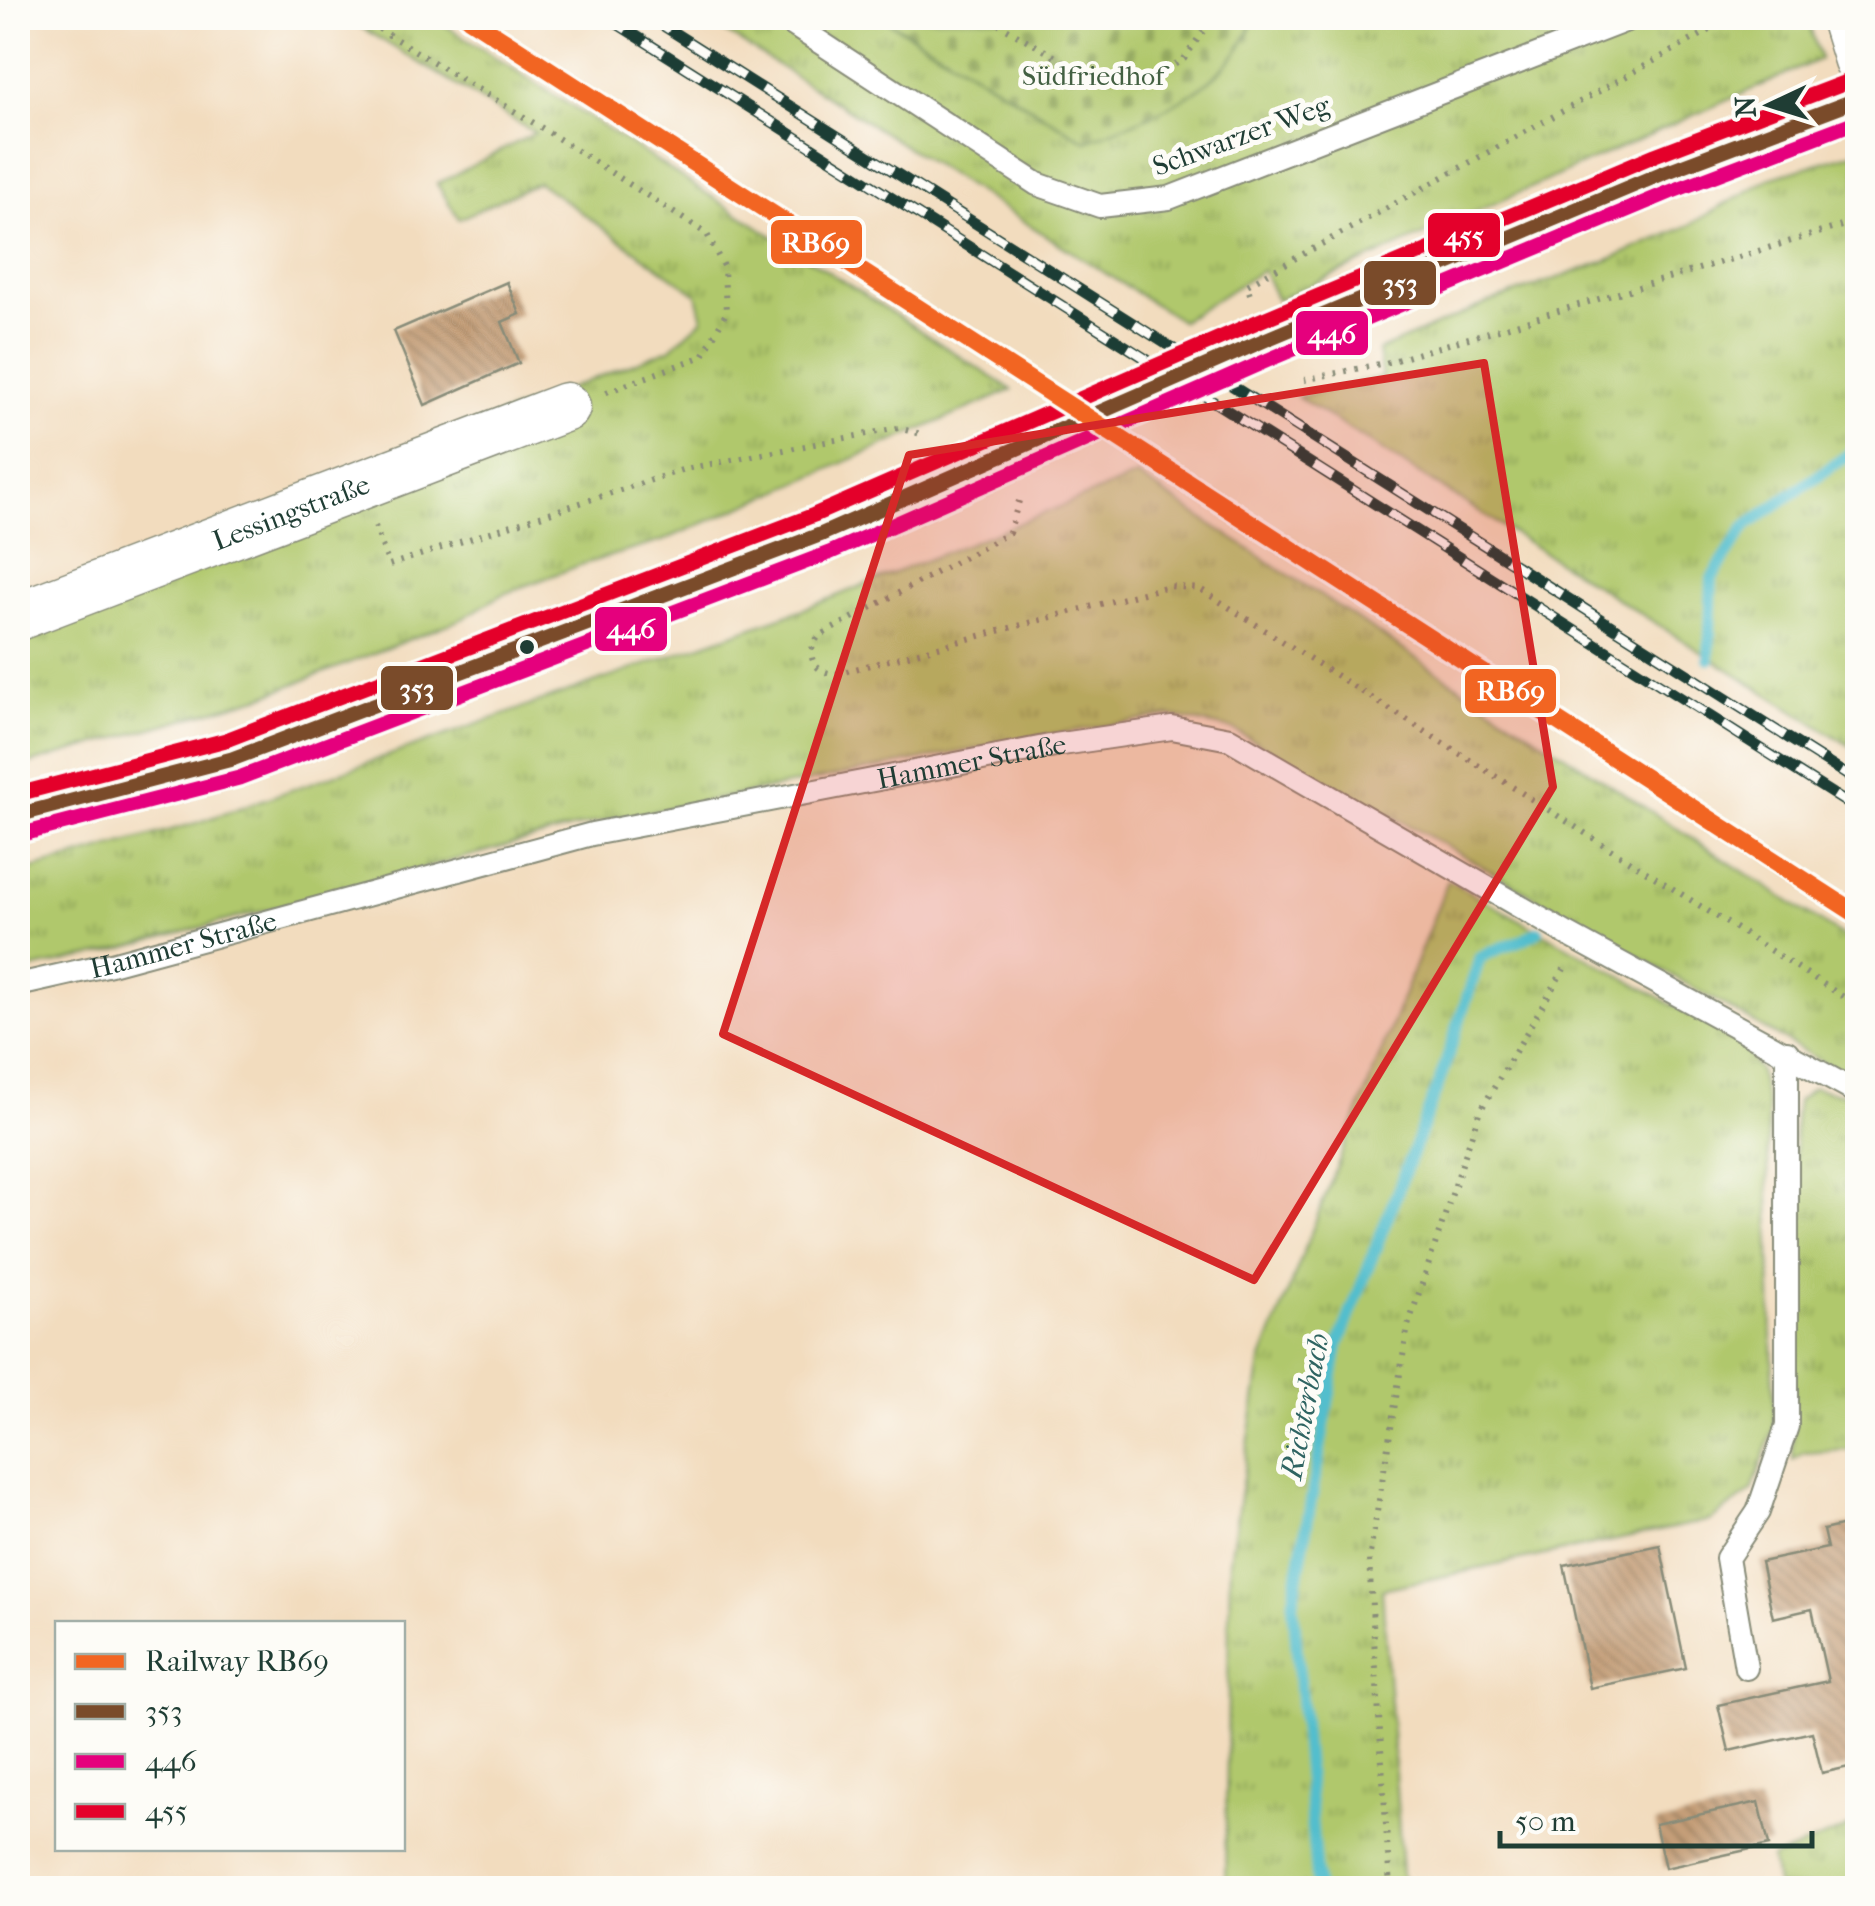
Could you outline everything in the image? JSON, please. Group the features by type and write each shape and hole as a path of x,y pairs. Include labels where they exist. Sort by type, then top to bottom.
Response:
{"main road":[{"path":"18,815 232,759 822,534 1850,89"}],"street":[{"path":"1845,18 1850,89"},
{"name":"Lessingstraße","path":"18,616 566,408"}],"lane":[{"name":"Schwarzer Weg","path":"783,18 1037,184 1100,206 1168,198 1632,18"},
{"name":"Hammer Straße","path":"18,985 111,964 592,834 1054,744 1172,728 1230,739 1580,941 1858,1093"},
{"path":"1746,1668 1727,1558 1758,1512 1787,1426 1787,1052"}],"path":[{"path":"361,18 706,234 716,251 724,268 726,312 703,356 566,408"},
{"path":"988,18 1115,88 1140,85 1184,58 1212,18"},
{"path":"361,487 389,565 684,468 898,428 934,437"},
{"path":"1030,443 1009,533 818,636 810,655 815,667 824,674 836,674 1168,586 1200,590 1858,1006"},
{"path":"1390,1888 1369,1560 1408,1326 1478,1113 1580,941"}],"highlighted area":[{"path":"1484,363 1553,787 1254,1280 723,1034 909,455"}],"green space":[{"path":"346,18 434,18 1012,390 662,541 583,564 501,595 462,619 266,695 18,767 18,605 670,349 703,319 697,294 538,182 459,219 437,184 535,133"},
{"path":"703,18 882,18 1086,141 1247,37 1254,18 1807,18 1820,59 1277,300 1263,270 1181,321"},
{"name":"Südfriedhof","path":"884,18 1254,18 1243,43 1208,82 1162,110 1086,141"},
{"path":"1857,152 1855,749 1298,397 1382,377 1378,351 1488,303 1606,261 1688,226 1772,177"},
{"path":"1137,476 1857,946 1857,1082 1461,854 1232,729 1170,716 1054,734 593,823 109,952 18,972 18,873 200,822 809,607"},
{"path":"1448,880 1740,1042 1759,1070 1767,1107 1774,1428 1752,1491 1711,1520 1382,1589 1403,1888 1225,1888 1230,1560 1261,1362"},
{"path":"1813,1088 1843,1094 1857,1103 1857,1449 1804,1453 1793,1460 1795,1116 1798,1101"},
{"path":"1857,1824 1857,1888 1777,1888 1772,1859"}],"building":[{"path":"507,282 520,314 502,322 519,363 425,405 394,331"},
{"path":"1858,1522 1858,1765 1822,1773 1812,1732 1729,1751 1718,1705 1828,1681 1812,1609 1773,1618 1761,1562 1827,1548 1823,1530"},
{"path":"1660,1545 1686,1668 1590,1688 1564,1565"},
{"path":"1759,1802 1769,1845 1665,1868 1655,1824"}],"waterway":[{"name":"Richterbach","path":"1709,659 1712,578 1746,526 1858,448"},
{"name":"Richterbach","path":"1317,1888 1293,1604 1338,1346 1439,1083 1480,958 1538,931"}],"railway":[{"path":"608,18 1858,810"},
{"path":"651,18 1858,782"}],"rail line":[{"name":"RB69","path":"469,18 1858,915"}],"transit line":[{"name":"455","path":"18,794 226,740 814,515 1259,321 1655,155 1851,80"},
{"name":"353","path":"18,815 232,759 822,534 1267,339 1663,173 1858,99"},
{"name":"446","path":"23,834 239,778 829,553 1275,357 1670,192 1858,121"}]}
